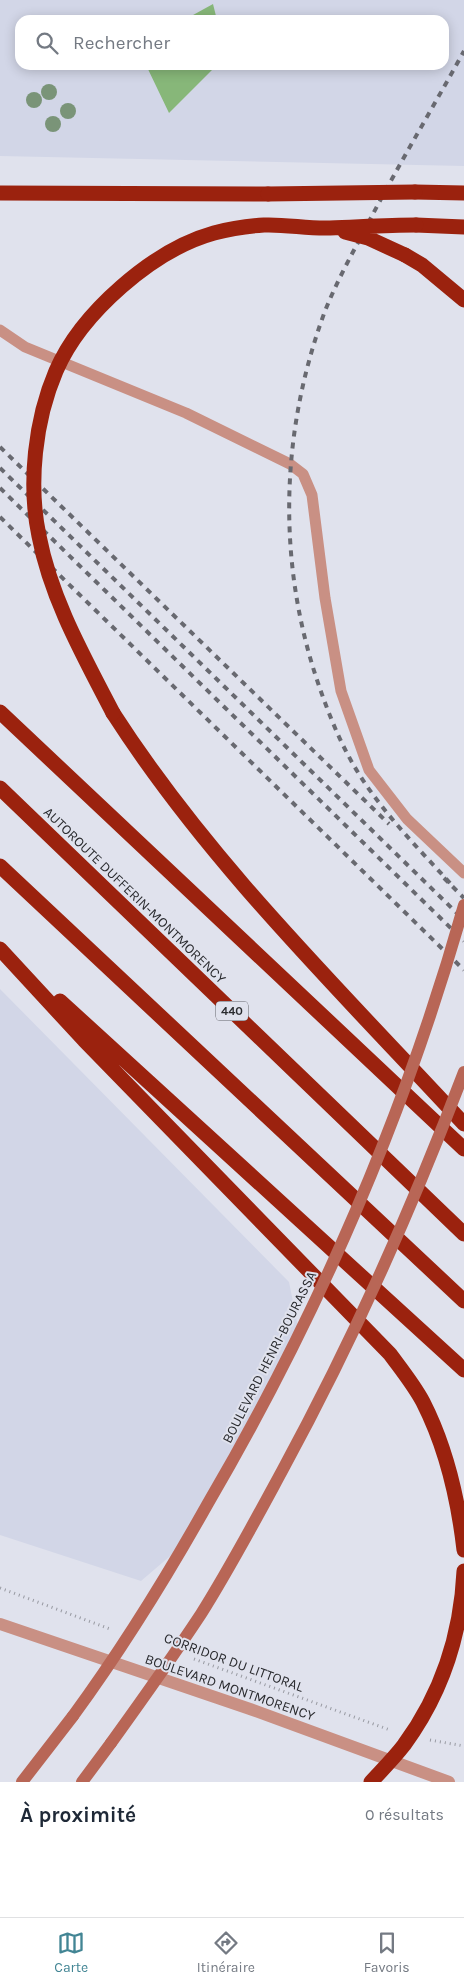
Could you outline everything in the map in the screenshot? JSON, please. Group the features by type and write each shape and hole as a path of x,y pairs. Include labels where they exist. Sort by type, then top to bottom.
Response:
{"highway":[{"path":"0,193 464,193"},
{"path":"464,227 329,228 263,225 213,233 177,248 141,270 109,298 76,338 56,371 44,410 34,486 39,536 57,596 83,655 113,712 144,760 193,825 270,914 464,1124"},
{"path":"329,228 368,238 422,265 464,300"},
{"path":"0,712 464,1149"},
{"name":"AUTOROUTE DUFFERIN-MONTMORENCY","path":"0,788 464,1234"},
{"path":"0,866 464,1301"},
{"path":"0,947 464,1370"},
{"path":"0,947 84,1040 390,1354 422,1400 444,1450 458,1503 464,1550"},
{"path":"371,1782 404,1745 431,1701 450,1655 462,1608 464,1571"}],"main road":[{"name":"BOULEVARD HENRI-BOURASSA","path":"22,1782 110,1665 180,1553 249,1434 302,1329 356,1212 392,1120 446,970 464,905"},
{"path":"82,1782 201,1613 250,1531 302,1435 396,1242 464,1072"}],"street":[{"name":"BOULEVARD MONTMORENCY","path":"0,1624 250,1709 449,1782"}],"lane":[{"path":"0,330 25,347 186,413 290,464 303,474 312,495 325,598 341,691 369,770 406,819 464,873"}],"path":[{"path":"0,1588 112,1630"},
{"name":"CORRIDOR DU LITTORAL","path":"186,1657 399,1732"},
{"path":"426,1739 464,1746"}],"shaded area":[{"path":"0,0 464,0 464,166 0,156"},
{"path":"0,989 289,1282 298,1327 244,1432 176,1551 141,1581 0,1535"}],"green space":[{"path":"213,4 216,15 193,15"},
{"path":"148,70 212,70 169,113"}],"railway":[{"path":"450,883 379,803 352,763 334,727 316,677 303,632 290,540 289,494 293,447 300,402 310,356 325,311 373,213 464,51"},
{"path":"0,447 389,824"},
{"path":"0,468 464,920"},
{"path":"0,488 464,941"},
{"path":"0,517 464,970"},
{"path":"444,878 464,898"}]}
